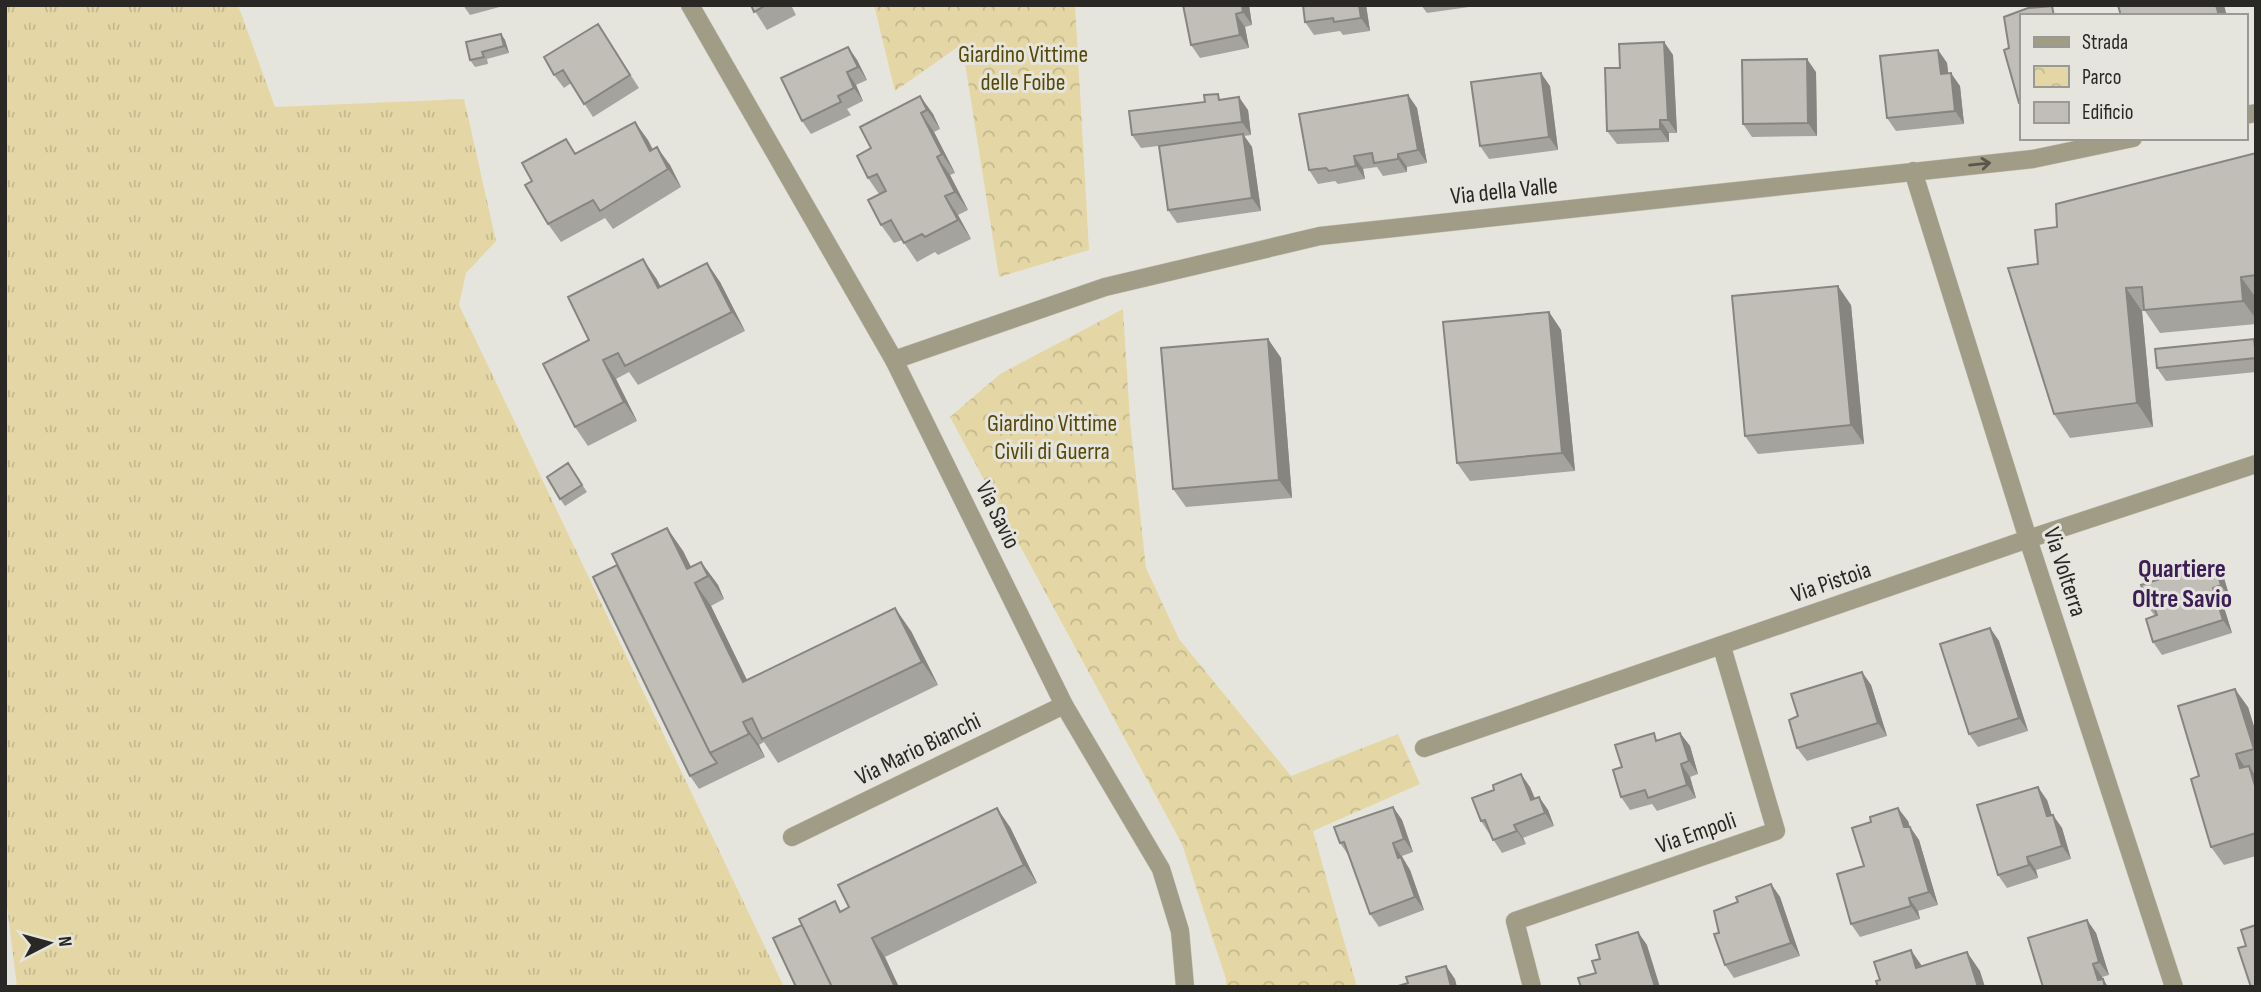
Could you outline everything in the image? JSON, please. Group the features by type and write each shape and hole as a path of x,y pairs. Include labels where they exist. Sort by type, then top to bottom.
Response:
{"street":[{"name":"Via Savio","path":"690,5 894,360 1064,705 1161,869 1180,931 1185,987"},
{"name":"Via della Valle","path":"894,360 1105,287 1320,236 2033,159 2123,140"},
{"name":"Via Volterra","path":"1913,170 2028,539 2174,987"},
{"name":"Via Pistoia","path":"1424,748 2028,539 2256,464"},
{"name":"Via Empoli","path":"1532,987 1515,921 1776,831 1722,647"},
{"name":"Via Mario Bianchi","path":"792,837 1064,705"}],"green space":[{"path":"5,5 238,5 275,107 464,99 496,241 466,273 459,305 784,987 17,987 5,890"},
{"name":"Giardino Vittime delle Foibe","path":"874,5 1075,5 1089,250 999,277 962,44 895,91"},
{"name":"Giardino Vittime Civili di Guerra","path":"1123,309 1130,421 1146,568 1179,639 1291,776 1398,734 1420,784 1313,831 1357,987 1226,987 1226,979 1182,844 950,417 1000,374"}],"building":[{"path":"751,5 766,5 754,12"},
{"path":"1183,5 1242,5 1243,12 1236,14 1240,35 1191,45"},
{"path":"1303,5 1359,5 1361,18 1305,22"},
{"path":"2118,5 2216,5 2218,14 2120,14"},
{"path":"2052,6 2054,14 2020,14 2019,103 2004,50 2009,48 2004,17 2028,8"},
{"path":"598,24 630,75 584,104 563,70 554,75 544,57"},
{"path":"501,34 504,46 482,52 484,57 470,60 466,42"},
{"path":"1664,42 1668,120 1660,120 1660,129 1607,131 1605,68 1620,68 1619,44"},
{"path":"848,47 858,67 847,72 854,88 838,96 841,102 802,121 781,78"},
{"path":"1938,50 1941,74 1951,73 1955,111 1887,118 1880,56"},
{"path":"1807,59 1808,123 1743,124 1742,60"},
{"path":"1541,73 1549,137 1480,146 1471,82"},
{"path":"1218,94 1219,100 1239,97 1242,122 1132,135 1129,111 1205,102 1204,95"},
{"path":"1408,95 1418,150 1398,154 1398,159 1374,163 1372,153 1354,156 1356,166 1329,171 1326,168 1309,170 1299,114"},
{"path":"920,96 927,110 921,113 942,154 937,157 955,192 945,196 958,220 925,237 922,234 904,243 891,220 881,225 868,200 886,191 877,174 868,178 857,156 871,148 860,127"},
{"path":"635,122 650,151 657,147 668,169 600,211 593,200 548,224 525,185 532,181 522,163 566,139 575,154"},
{"path":"1243,134 1252,198 1168,210 1159,146"},
{"path":"2256,153 2256,275 2241,277 2243,301 2144,310 2142,287 2126,288 2137,403 2054,414 2008,268 2038,264 2035,230 2057,227 2056,204"},
{"path":"643,259 658,288 707,263 732,312 625,366 618,353 603,360 624,402 575,427 543,364 589,340 568,297"},
{"path":"1838,286 1851,425 1745,436 1732,296"},
{"path":"1549,312 1562,453 1457,463 1443,322"},
{"path":"1268,339 1279,480 1173,489 1161,348"},
{"path":"2254,339 2256,358 2157,368 2155,349"},
{"path":"568,463 582,485 560,499 547,477"},
{"path":"667,528 687,569 701,562 708,576 695,583 743,682 895,608 922,662 762,739 752,718 743,722 749,734 710,753 612,554"},
{"path":"2214,562 2221,585 2213,588 2223,620 2153,642 2146,619 2157,615 2153,605 2148,607 2141,585"},
{"path":"617,565 717,763 690,776 593,577"},
{"path":"1990,628 2019,718 1969,734 1940,644"},
{"path":"1862,672 1878,723 1797,748 1789,720 1798,716 1791,694"},
{"path":"2235,689 2254,749 2236,754 2240,768 2249,766 2256,789 2256,833 2211,847 2191,779 2199,776 2178,706"},
{"path":"1654,733 1656,741 1680,733 1689,761 1681,764 1687,785 1648,798 1645,790 1621,797 1613,770 1622,767 1615,745"},
{"path":"1521,774 1531,800 1539,797 1545,813 1514,825 1517,831 1493,840 1485,820 1481,821 1472,798 1494,790 1493,785"},
{"path":"2038,787 2047,816 2053,815 2062,846 2027,857 2029,865 1998,875 1977,805"},
{"path":"1393,807 1404,839 1393,843 1398,858 1401,857 1415,897 1370,914 1344,842 1340,843 1334,827"},
{"path":"997,808 1024,865 872,938 895,987 832,987 799,919 835,901 840,912 849,907 838,885"},
{"path":"1898,808 1904,827 1910,827 1929,892 1909,898 1911,906 1851,924 1837,874 1864,866 1852,828 1871,822 1870,817"},
{"path":"1771,884 1791,943 1725,965 1714,934 1719,933 1714,911 1738,902 1736,897"},
{"path":"2087,920 2099,962 2093,964 2098,980 2103,979 2105,987 2043,987 2028,938"},
{"path":"802,925 832,987 796,987 773,938"},
{"path":"2256,925 2256,986 2251,987 2238,948 2246,946 2241,930"},
{"path":"1638,932 1655,987 1581,987 1578,978 1596,973 1592,961 1600,959 1596,945"},
{"path":"1911,950 1916,968 1967,952 1978,987 1878,987 1876,981 1880,980 1874,962"},
{"path":"1446,966 1451,987 1395,987 1408,983 1406,977"}],"district":[{"name":"Quartiere Oltre Savio","path":"2182,584"}]}
